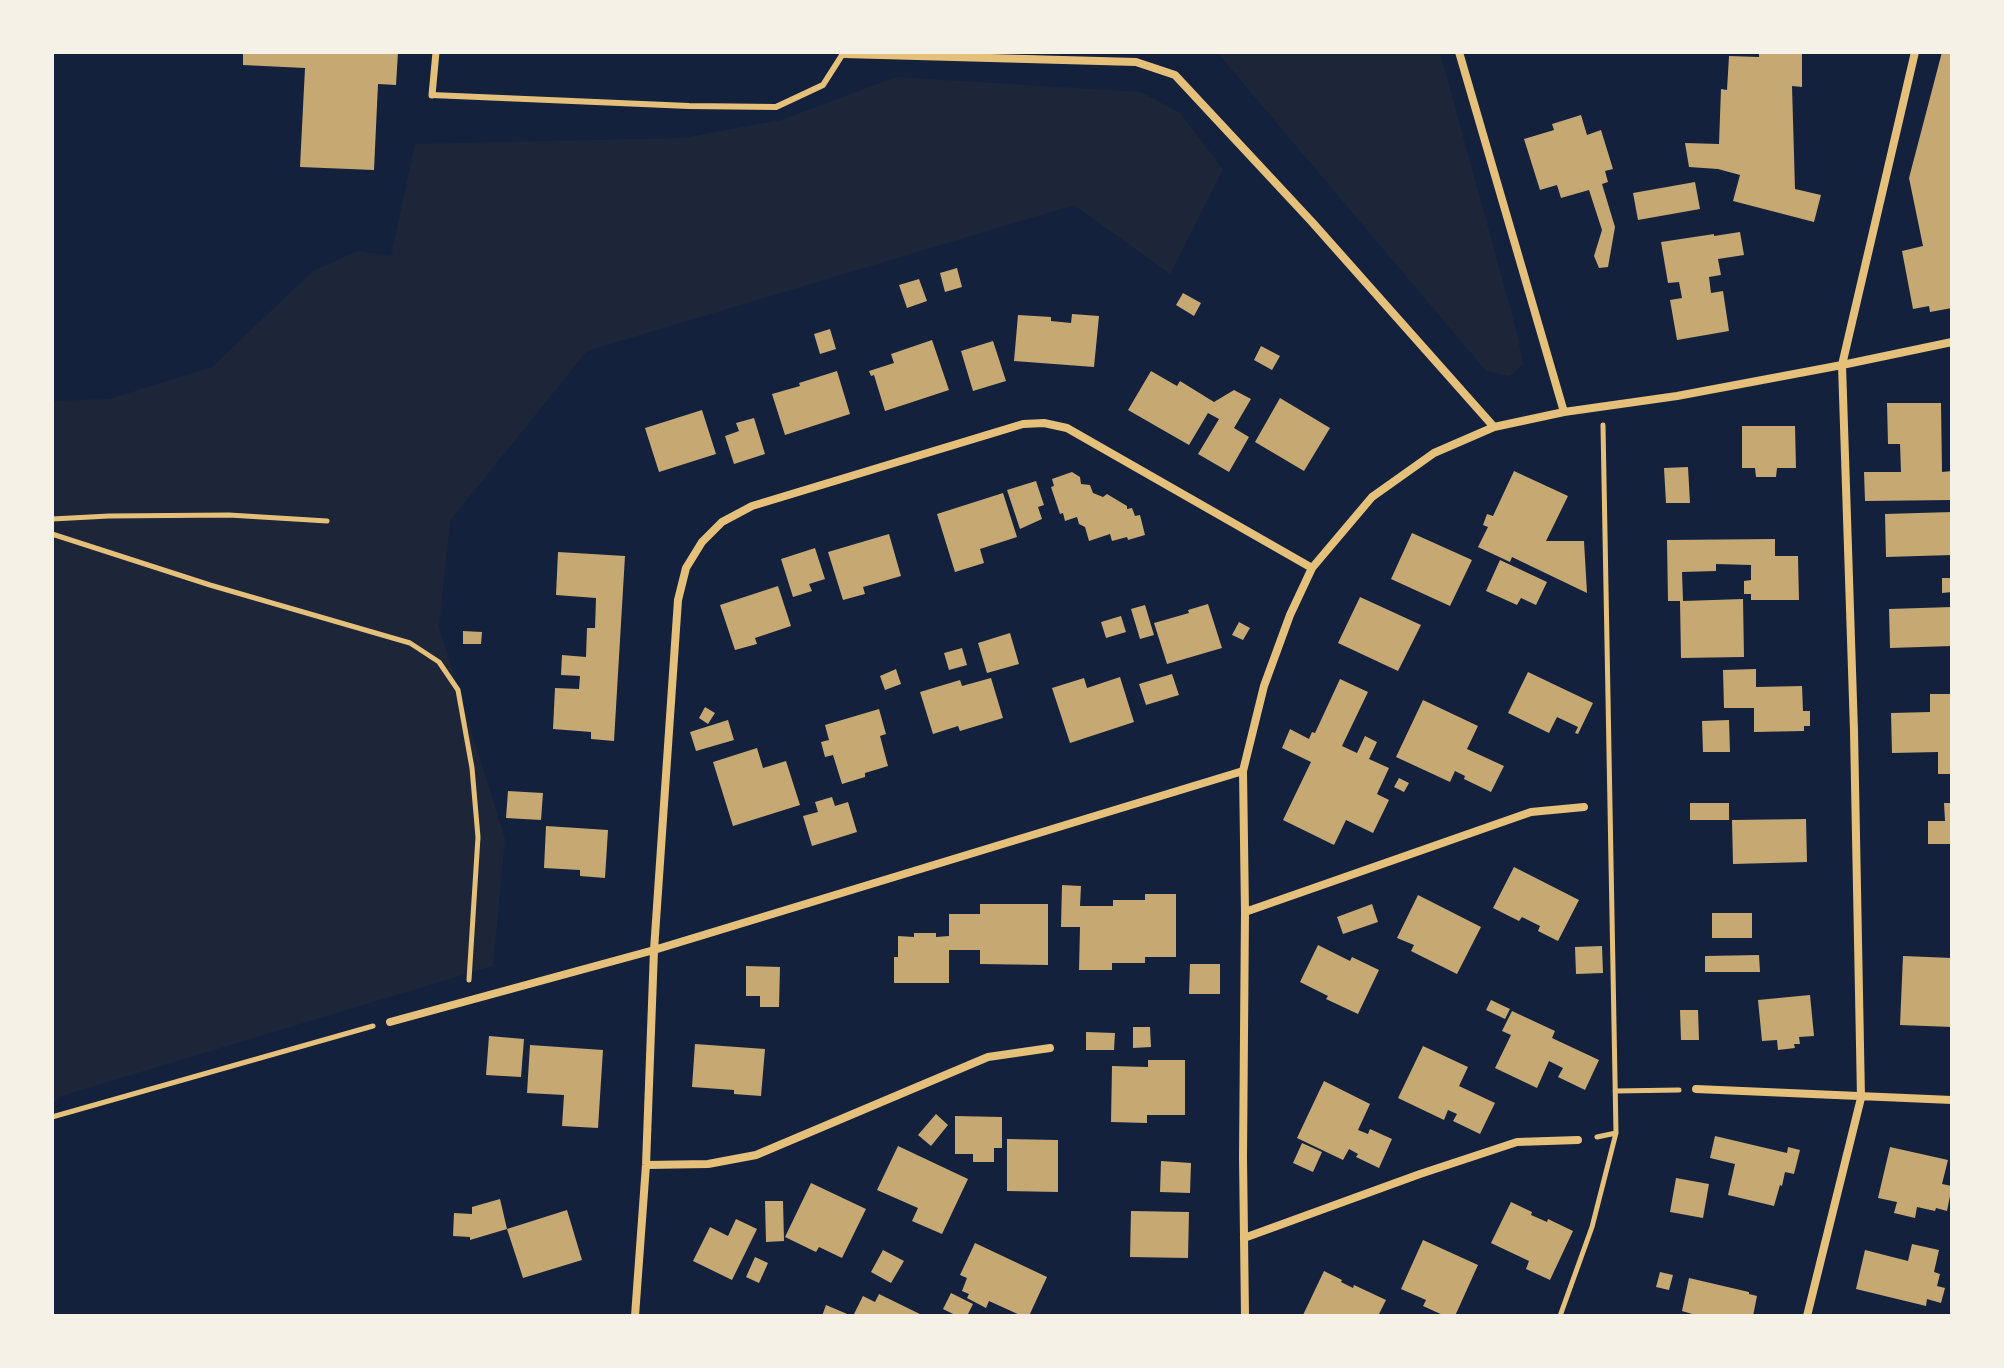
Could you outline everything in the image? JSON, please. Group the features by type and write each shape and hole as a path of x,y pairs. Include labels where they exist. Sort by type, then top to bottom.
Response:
{"street":[{"path":"432,95 436,52"},
{"path":"1459,52 1564,412"},
{"path":"1807,1316 1861,1098 1854,731 1842,365 1915,52"},
{"path":"844,53 1136,62 1175,75 1312,222 1494,427"},
{"path":"1245,1316 1243,771 1264,686 1290,615 1312,568 1372,497 1434,453 1494,427 1564,412 1677,396 1952,342"},
{"path":"635,1316 646,1165 654,950 678,600 686,568 702,542 722,522 752,506 1023,424 1044,423 1067,428 1312,568"},
{"path":"390,1022 654,950 1243,771"},
{"path":"1245,912 1531,812 1584,807"},
{"path":"646,1165 708,1164 756,1155 988,1057 1050,1048"},
{"path":"1696,1089 1952,1100"},
{"path":"1244,1238 1517,1142 1578,1140"}],"lane":[{"path":"432,95 776,107 823,85 844,53"}],"path":[{"path":"1560,1316 1592,1227 1616,1133 1602,406"},
{"path":"52,519 229,515 327,521"},
{"path":"52,534 210,585 410,643 439,662 458,690 472,768 478,837 468,1000"},
{"path":"52,1117 390,1022"},
{"path":"1615,1091 1696,1089"}],"shaded area":[{"path":"1220,52 1440,52 1517,333 1523,365 1510,376 1486,371 1221,57"},
{"path":"896,77 1141,92 1180,113 1223,169 1170,274 1074,205 587,351 450,521 439,627 505,839 493,966 61,1096 52,1105 52,401 109,399 212,367 313,271 357,251 391,256 415,144 683,138 781,120"}],"building":[{"path":"243,52 398,52 396,85 378,84 374,170 300,167 305,68 243,65"},
{"path":"1759,52 1802,52 1802,87 1792,86 1795,189 1821,195 1814,222 1733,201 1740,175 1718,169 1689,167 1685,143 1719,144 1721,89 1727,90 1729,56 1759,57"},
{"path":"1942,52 1952,52 1952,308 1930,312 1929,306 1913,309 1902,251 1923,246 1909,178"},
{"path":"1581,115 1587,135 1601,130 1613,169 1605,171 1608,182 1602,184 1615,227 1608,267 1599,268 1594,256 1602,230 1589,190 1561,198 1557,185 1540,190 1524,139 1554,130 1552,124"},
{"path":"1695,182 1700,209 1638,220 1633,193"},
{"path":"1740,232 1744,255 1718,259 1721,275 1709,277 1711,293 1723,291 1729,331 1677,340 1670,300 1682,298 1679,282 1668,283 1661,242"},
{"path":"957,268 962,287 945,292 940,273"},
{"path":"919,279 927,301 907,308 899,285"},
{"path":"1183,293 1201,303 1194,316 1176,305"},
{"path":"1072,314 1099,316 1094,367 1014,361 1018,315 1051,317 1051,321 1071,323"},
{"path":"830,329 836,349 820,354 814,334"},
{"path":"932,340 949,390 885,411 874,375 871,376 869,371 894,363 891,354"},
{"path":"993,341 1006,381 973,391 961,351"},
{"path":"1261,346 1280,356 1272,370 1254,360"},
{"path":"837,371 850,414 785,435 772,394"},
{"path":"1151,371 1177,386 1180,381 1214,402 1234,390 1251,399 1234,428 1249,437 1229,472 1198,454 1219,419 1208,413 1189,445 1128,410"},
{"path":"1280,398 1330,428 1304,471 1255,442"},
{"path":"1887,403 1941,403 1942,472 1952,471 1952,500 1865,501 1864,472 1901,472 1900,444 1888,444"},
{"path":"702,410 716,454 659,472 645,428"},
{"path":"754,418 765,454 734,464 725,436 739,431 736,423"},
{"path":"1742,426 1795,426 1796,468 1777,468 1776,477 1756,477 1755,468 1742,468"},
{"path":"1688,467 1690,503 1666,503 1664,468"},
{"path":"1514,471 1568,496 1546,541 1584,541 1587,593 1512,557 1510,562 1478,547 1488,527 1483,525 1487,514 1493,516"},
{"path":"1072,472 1080,477 1081,484 1090,485 1093,493 1103,497 1107,494 1127,509 1132,508 1135,516 1140,515 1145,535 1112,541 1110,534 1089,541 1085,527 1079,524 1077,517 1065,521 1051,487 1054,486 1052,479"},
{"path":"1036,481 1044,505 1038,507 1042,519 1020,529 1007,490"},
{"path":"1003,493 1017,537 980,549 984,563 955,572 937,514"},
{"path":"1952,512 1952,555 1886,557 1885,514"},
{"path":"1412,533 1472,560 1450,606 1391,579"},
{"path":"889,534 901,576 863,587 865,594 843,600 828,552"},
{"path":"1775,539 1775,556 1798,556 1799,600 1751,600 1751,594 1744,594 1744,581 1751,580 1751,565 1716,564 1716,571 1682,572 1683,601 1743,599 1744,657 1681,658 1680,601 1668,601 1667,540"},
{"path":"815,548 825,579 809,584 812,591 793,597 781,559"},
{"path":"558,552 625,556 614,741 591,739 591,732 553,729 555,688 579,689 580,676 561,675 562,655 586,657 587,628 595,628 596,598 556,595"},
{"path":"1500,560 1547,582 1536,605 1521,598 1517,605 1486,591"},
{"path":"1942,578 1952,578 1952,592 1942,593"},
{"path":"778,586 791,626 755,638 757,644 735,650 720,605"},
{"path":"1360,597 1421,625 1398,671 1338,643"},
{"path":"1208,604 1222,648 1167,664 1154,623"},
{"path":"1145,605 1154,635 1140,639 1131,609"},
{"path":"1952,607 1952,646 1890,648 1889,609"},
{"path":"1121,616 1126,632 1106,638 1101,622"},
{"path":"1239,622 1250,628 1243,640 1232,635"},
{"path":"463,631 482,632 481,644 463,644"},
{"path":"1010,633 1019,664 987,673 978,643"},
{"path":"962,648 967,665 949,670 944,653"},
{"path":"896,669 901,684 885,690 880,676"},
{"path":"1756,669 1756,687 1802,686 1803,711 1810,711 1810,726 1804,726 1804,731 1754,732 1754,708 1724,708 1723,670"},
{"path":"1528,672 1593,703 1578,734 1575,733 1578,727 1557,717 1549,733 1508,713"},
{"path":"1172,674 1179,695 1146,705 1139,684"},
{"path":"1120,677 1134,722 1070,743 1052,688 1084,678 1087,688"},
{"path":"991,678 1003,718 960,731 958,726 933,734 920,692 960,680 962,686"},
{"path":"1340,679 1368,692 1342,746 1357,753 1365,736 1377,742 1369,759 1389,768 1377,794 1389,800 1373,833 1346,820 1334,845 1283,820 1311,762 1282,748 1290,729 1309,739 1312,732 1315,733"},
{"path":"1930,694 1952,694 1952,774 1938,774 1938,752 1892,753 1891,713 1930,712"},
{"path":"1423,700 1478,726 1467,749 1504,766 1491,792 1455,771 1450,782 1396,757"},
{"path":"705,707 715,713 708,724 699,718"},
{"path":"879,709 886,734 880,736 888,766 842,784 833,755 825,757 821,742 829,740 825,725"},
{"path":"728,720 734,740 696,751 690,732"},
{"path":"1729,720 1730,752 1703,752 1702,721"},
{"path":"757,748 763,768 786,761 800,805 733,826 713,762"},
{"path":"1399,778 1409,783 1404,792 1394,787"},
{"path":"508,791 543,793 541,820 506,818"},
{"path":"832,797 835,806 848,802 857,832 812,846 803,816 818,812 815,802"},
{"path":"1690,803 1729,803 1729,820 1690,820"},
{"path":"1944,803 1952,803 1952,844 1928,844 1928,821 1945,821"},
{"path":"1806,819 1807,862 1733,864 1732,820"},
{"path":"546,826 608,830 605,878 580,876 580,870 544,868"},
{"path":"1514,867 1579,900 1558,941 1538,931 1540,926 1522,917 1519,921 1493,908"},
{"path":"1062,885 1081,886 1080,906 1113,906 1113,900 1145,900 1145,894 1176,894 1176,957 1145,957 1145,963 1112,963 1112,970 1079,970 1080,927 1061,927"},
{"path":"1418,895 1481,927 1457,974 1411,951 1414,945 1397,938"},
{"path":"980,904 1048,904 1048,965 980,964 980,950 949,950 949,983 894,983 898,936 936,933 936,937 949,936 949,914 980,914"},
{"path":"1372,904 1378,922 1343,934 1337,917"},
{"path":"1712,913 1752,913 1752,938 1712,938"},
{"path":"1318,945 1350,961 1352,957 1379,970 1358,1014 1300,982"},
{"path":"1602,946 1603,973 1576,974 1575,947"},
{"path":"1759,955 1760,972 1705,972 1705,956"},
{"path":"1903,956 1952,958 1952,1027 1900,1025"},
{"path":"1190,964 1220,964 1220,994 1189,994"},
{"path":"746,966 780,967 779,1007 760,1007 760,996 746,996"},
{"path":"1810,995 1814,1036 1799,1037 1800,1044 1794,1044 1795,1048 1778,1050 1777,1040 1762,1041 1758,1000"},
{"path":"1491,1000 1510,1009 1505,1019 1486,1010"},
{"path":"1680,1010 1698,1010 1699,1040 1681,1040"},
{"path":"1512,1011 1555,1031 1552,1038 1599,1060 1585,1090 1558,1077 1563,1068 1549,1061 1537,1088 1495,1068 1511,1035 1502,1031"},
{"path":"1133,1027 1150,1027 1151,1047 1133,1048"},
{"path":"1086,1032 1115,1033 1114,1050 1086,1050"},
{"path":"489,1036 524,1039 521,1077 486,1075"},
{"path":"695,1044 765,1049 761,1096 734,1094 734,1090 692,1087"},
{"path":"530,1045 603,1050 598,1128 562,1126 564,1095 527,1093"},
{"path":"1423,1046 1468,1067 1459,1086 1495,1103 1480,1134 1453,1121 1457,1114 1448,1110 1444,1120 1398,1098"},
{"path":"1148,1060 1185,1060 1185,1115 1147,1115 1147,1123 1111,1122 1112,1066 1148,1067"},
{"path":"1324,1081 1370,1104 1358,1130 1368,1134 1370,1129 1392,1139 1379,1168 1356,1157 1358,1154 1349,1149 1343,1160 1297,1138"},
{"path":"936,1114 948,1125 931,1146 918,1135"},
{"path":"955,1116 1002,1117 1002,1148 994,1148 994,1162 973,1162 973,1154 955,1154"},
{"path":"1715,1136 1787,1153 1788,1147 1800,1150 1794,1174 1785,1172 1774,1206 1728,1195 1735,1164 1710,1158"},
{"path":"1007,1139 1058,1140 1058,1192 1007,1191"},
{"path":"1302,1143 1322,1152 1313,1172 1293,1163"},
{"path":"898,1146 968,1179 942,1234 912,1221 918,1208 877,1190"},
{"path":"1890,1147 1948,1160 1942,1184 1952,1186 1947,1211 1917,1207 1915,1218 1894,1213 1897,1202 1878,1198"},
{"path":"1161,1161 1191,1163 1190,1193 1160,1192"},
{"path":"1676,1178 1709,1184 1703,1218 1670,1212"},
{"path":"811,1183 866,1209 842,1258 819,1247 816,1252 785,1237"},
{"path":"500,1199 507,1229 470,1240 470,1237 453,1236 454,1213 472,1214 472,1207"},
{"path":"765,1201 783,1201 784,1241 766,1242"},
{"path":"1511,1202 1532,1212 1531,1215 1573,1231 1550,1280 1526,1269 1529,1261 1491,1243"},
{"path":"567,1210 582,1260 523,1278 507,1229"},
{"path":"1131,1211 1189,1212 1188,1258 1130,1257"},
{"path":"736,1219 757,1229 732,1280 693,1261 710,1227 728,1236"},
{"path":"1423,1240 1478,1265 1455,1316 1445,1316 1423,1306 1426,1300 1401,1289"},
{"path":"975,1243 1047,1277 1029,1316 1022,1316 989,1301 986,1308 967,1298 969,1294 962,1291 967,1278 960,1275"},
{"path":"1912,1244 1939,1250 1934,1272 1940,1274 1937,1286 1945,1288 1941,1303 1927,1299 1926,1306 1856,1289 1865,1250 1908,1261"},
{"path":"883,1250 904,1261 891,1283 871,1272"},
{"path":"755,1257 768,1263 759,1283 746,1277"},
{"path":"1324,1271 1353,1288 1354,1285 1386,1300 1378,1316 1303,1315"},
{"path":"1660,1272 1673,1275 1669,1290 1656,1287"},
{"path":"1689,1278 1757,1296 1753,1316 1699,1316 1682,1311"},
{"path":"951,1293 973,1304 967,1316 957,1316 943,1309"},
{"path":"879,1294 924,1316 853,1316 863,1296 875,1302"},
{"path":"826,1305 852,1316 822,1316"}]}
